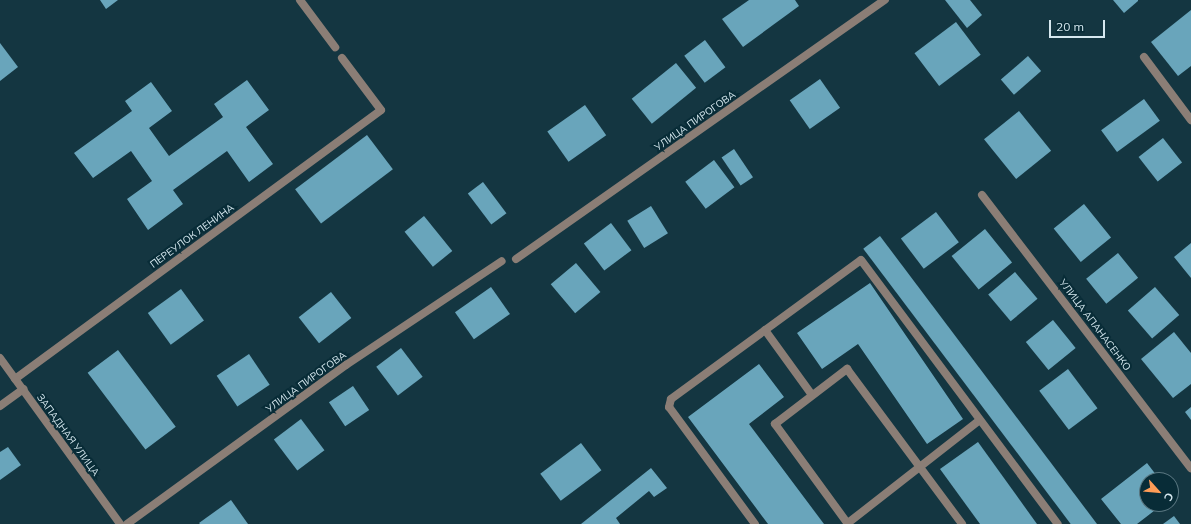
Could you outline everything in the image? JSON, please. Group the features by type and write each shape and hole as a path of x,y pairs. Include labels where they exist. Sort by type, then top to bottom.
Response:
{"street":[{"path":"300,0 335,47"},
{"name":"УЛИЦА ПИРОГОВА","path":"516,259 885,0"},
{"path":"1144,57 1191,120"},
{"name":"ПЕРЕУЛОК ЛЕНИНА","path":"15,379 381,110 342,58"},
{"name":"УЛИЦА АПАНАСЕНКО","path":"982,195 1191,468"},
{"path":"755,524 669,407 671,399 861,260 1058,524"},
{"name":"УЛИЦА ПИРОГОВА","path":"126,524 346,365 502,261"},
{"path":"765,330 812,395"},
{"name":"ЗАПАДНАЯ УЛИЦА","path":"0,358 120,524"},
{"path":"962,524 920,467 847,369 775,424 848,524 920,467 980,420"},
{"path":"0,406 23,390"}],"building":[{"path":"100,0 118,0 106,9"},
{"path":"749,0 795,0 799,6 743,47 722,19"},
{"path":"945,0 970,0 982,15 967,28"},
{"path":"1113,0 1138,0 1138,1 1124,13"},
{"path":"1191,10 1191,66 1178,76 1151,42"},
{"path":"956,22 981,55 939,86 914,53"},
{"path":"705,40 725,67 705,83 684,56"},
{"path":"0,43 18,67 0,81"},
{"path":"1028,56 1041,71 1014,95 1001,80"},
{"path":"676,63 696,88 652,124 632,99"},
{"path":"820,79 840,108 810,129 790,100"},
{"path":"247,80 269,110 246,127 273,164 249,182 227,151 173,190 183,204 148,230 127,199 152,181 131,151 93,178 74,153 132,111 125,101 151,82 172,111 149,128 169,156 223,117 214,104"},
{"path":"1144,99 1160,121 1117,152 1101,130"},
{"path":"585,105 606,135 569,162 547,131"},
{"path":"1019,111 1051,151 1016,179 984,139"},
{"path":"367,135 393,169 321,224 295,189"},
{"path":"1163,138 1182,162 1158,182 1139,157"},
{"path":"734,149 753,177 741,186 722,157"},
{"path":"714,160 734,187 706,209 685,182"},
{"path":"483,182 506,213 491,225 468,193"},
{"path":"1084,204 1111,237 1081,262 1054,229"},
{"path":"651,206 668,233 644,248 627,221"},
{"path":"936,212 959,242 924,269 901,238"},
{"path":"424,216 452,251 433,267 405,232"},
{"path":"611,223 631,250 604,271 584,243"},
{"path":"985,229 1012,262 979,289 952,256"},
{"path":"880,236 1097,524 1071,524 863,249"},
{"path":"1191,243 1191,278 1174,257"},
{"path":"1118,253 1138,278 1106,304 1086,279"},
{"path":"576,263 600,292 575,313 551,284"},
{"path":"1015,272 1037,299 1011,321 988,294"},
{"path":"870,283 963,419 927,444 858,344 822,369 797,333"},
{"path":"491,287 510,314 474,339 455,312"},
{"path":"1155,287 1179,315 1152,339 1128,311"},
{"path":"181,289 204,321 171,345 148,313"},
{"path":"331,292 351,318 319,343 299,317"},
{"path":"1053,320 1076,348 1048,370 1026,342"},
{"path":"1174,332 1191,353 1191,384 1173,398 1141,359"},
{"path":"401,348 423,377 398,395 376,367"},
{"path":"118,350 176,427 145,450 88,373"},
{"path":"249,354 270,385 237,406 217,376"},
{"path":"759,364 784,397 749,424 824,524 768,524 688,417"},
{"path":"1068,369 1097,408 1069,430 1039,391"},
{"path":"353,386 369,410 345,426 329,402"},
{"path":"1191,407 1191,420 1185,412"},
{"path":"301,419 324,450 297,471 274,439"},
{"path":"978,442 1037,524 980,524 940,469"},
{"path":"581,443 601,470 561,501 540,474"},
{"path":"8,447 21,465 0,480 0,452"},
{"path":"1147,463 1154,472 1139,472 1139,512 1153,512 1137,524 1121,524 1101,499"},
{"path":"651,468 667,488 654,497 649,491 616,518 620,524 581,524"},
{"path":"231,500 248,524 199,523"},
{"path":"1174,516 1180,524 1163,524"}]}
